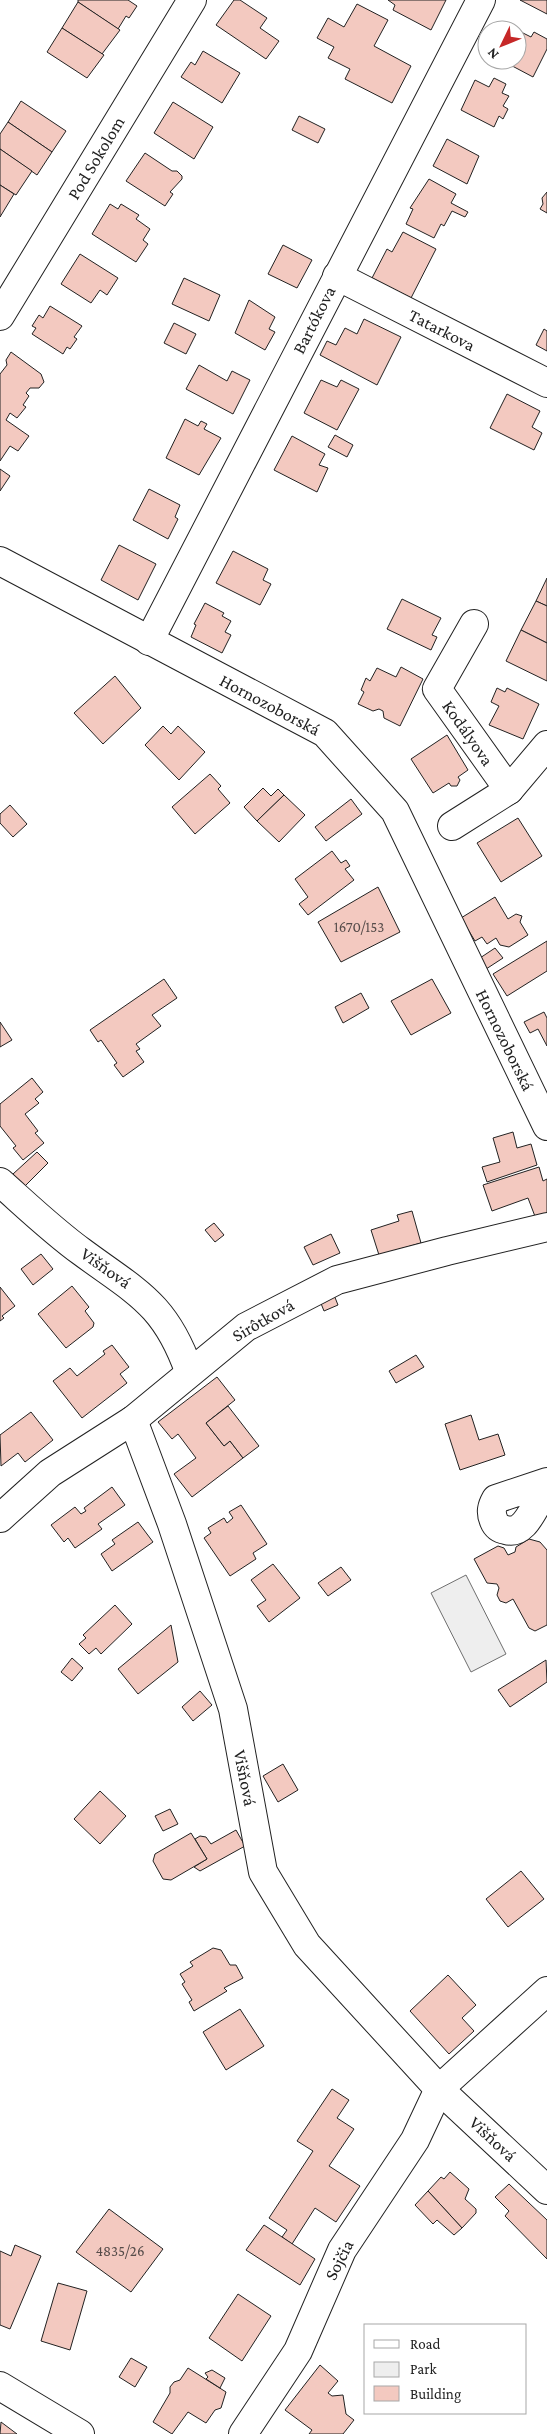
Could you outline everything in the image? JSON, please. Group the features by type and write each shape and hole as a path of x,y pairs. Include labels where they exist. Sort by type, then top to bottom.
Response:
{"street":[{"name":"Pod Sokolom","path":"0,316 192,0"},
{"name":"Bartókova","path":"149,641 481,0"},
{"name":"Tatarkova","path":"337,276 547,382"},
{"name":"Hornozoborská","path":"0,561 325,733 395,811 547,1126"},
{"name":"Kodályova","path":"474,624 437,689 509,790"},
{"path":"452,826 509,790 547,746"},
{"name":"Višňová","path":"0,1182 51,1228 82,1252 124,1280 147,1299 166,1321 180,1345 189,1371"},
{"name":"Sirôtková","path":"0,1518 50,1473 133,1420 189,1371 246,1327 337,1280 547,1227"},
{"name":"Višňová","path":"133,1420 172,1524 232,1709 263,1872 307,1945 439,2088 547,2190"},
{"path":"547,1482 496,1499 492,1507 492,1516 496,1525 504,1530 518,1529 525,1524 536,1503 547,1489"},
{"path":"439,2088 547,1991"},
{"name":"Sojčia","path":"243,2434 298,2351 342,2250 415,2140 439,2088"},
{"path":"0,2386 80,2434"}],"green space":[{"path":"466,1575 506,1654 471,1672 431,1593"}],"building":[{"path":"78,0 128,0 137,6 129,18 126,16 118,29 78,2"},
{"path":"234,0 240,0 267,18 260,28 279,41 266,59 216,25"},
{"path":"388,0 446,0 431,30 393,10 395,5"},
{"path":"520,0 547,0 547,14"},
{"path":"78,2 120,30 102,54 62,28"},
{"path":"357,4 388,20 374,46 411,66 392,103 345,79 350,69 328,58 334,47 317,38 328,18 344,27"},
{"path":"62,28 104,55 87,78 47,52"},
{"path":"534,32 547,39 547,49 533,77 520,70 527,70 527,35 531,37"},
{"path":"203,51 240,73 222,103 181,77 191,62 195,65"},
{"path":"494,78 506,84 502,93 509,96 503,106 508,109 503,119 499,116 494,127 461,110 475,80 489,87"},
{"path":"21,101 66,131 52,152 8,122"},
{"path":"173,102 213,127 194,159 154,133"},
{"path":"299,116 325,129 318,143 292,130"},
{"path":"8,122 52,152 37,175 0,149 0,134"},
{"path":"447,139 479,156 467,184 433,166"},
{"path":"0,149 32,171 16,195 0,185"},
{"path":"145,153 172,171 177,171 182,176 182,179 170,192 173,194 165,206 126,181"},
{"path":"429,179 456,194 451,203 468,212 465,217 452,211 444,226 441,224 434,238 406,224 413,209 410,208"},
{"path":"0,185 14,194 0,217"},
{"path":"547,192 547,213 540,209 543,204 542,198"},
{"path":"110,204 118,209 121,204 139,215 136,219 150,229 143,240 148,244 136,262 92,234"},
{"path":"403,232 436,249 411,298 372,278 387,249 392,252"},
{"path":"283,245 312,260 297,288 268,274"},
{"path":"80,254 118,278 107,295 100,290 91,303 61,284"},
{"path":"184,278 220,295 209,321 172,304"},
{"path":"249,300 275,317 269,329 275,332 265,350 235,333"},
{"path":"50,306 82,326 74,337 77,339 70,349 67,347 63,354 32,334 36,328 32,326 39,315 43,318"},
{"path":"364,319 401,337 377,385 320,355 327,341 336,345 345,328 357,334"},
{"path":"174,323 196,334 186,354 164,343"},
{"path":"544,329 547,331 547,351 536,345"},
{"path":"11,352 41,374 44,382 39,388 30,388 26,393 29,396 23,405 26,407 17,418 10,413 6,420 29,436 18,451 10,446 0,461 0,374 7,365 6,360"},
{"path":"199,365 227,381 232,371 250,380 233,414 186,389"},
{"path":"321,380 337,387 341,380 359,389 337,430 304,413"},
{"path":"507,394 540,411 532,427 542,433 534,450 490,428"},
{"path":"185,419 198,426 201,421 207,424 204,429 221,438 199,475 166,458"},
{"path":"335,435 353,445 347,457 328,447"},
{"path":"292,436 325,454 319,465 328,468 317,492 274,470"},
{"path":"0,469 10,476 0,491"},
{"path":"149,489 180,505 175,517 178,519 168,539 133,520"},
{"path":"119,545 156,564 138,600 101,580"},
{"path":"233,551 268,569 263,580 271,584 260,605 216,583"},
{"path":"547,578 547,606 536,601"},
{"path":"402,599 441,618 432,635 437,637 431,650 387,629"},
{"path":"536,601 547,606 547,643 521,630"},
{"path":"205,603 224,613 222,616 231,621 225,632 231,635 222,653 191,637 196,625 194,624"},
{"path":"521,630 547,643 547,681 506,661"},
{"path":"401,667 423,679 400,726 384,718 383,711 379,709 373,711 358,704 364,692 361,690 366,678 370,681 377,668 396,677"},
{"path":"115,676 141,708 103,744 74,713"},
{"path":"497,688 505,692 507,688 539,704 523,739 489,725 499,706 491,702"},
{"path":"163,726 171,734 178,726 205,752 179,780 145,745"},
{"path":"447,735 468,770 458,777 460,780 457,786 451,786 449,783 433,793 411,759"},
{"path":"210,774 221,786 218,789 230,803 195,834 172,807"},
{"path":"263,788 271,796 278,789 284,795 257,821 244,807"},
{"path":"284,795 305,815 279,842 257,821"},
{"path":"351,799 362,814 326,841 315,827"},
{"path":"10,805 27,824 13,837 0,823 0,814"},
{"path":"518,818 542,856 501,882 477,843"},
{"path":"332,851 341,863 346,860 350,866 345,869 354,880 308,915 299,904 308,897 295,879"},
{"path":"378,887 400,932 341,962 318,922"},
{"path":"495,897 508,919 516,914 522,916 520,922 528,935 509,947 500,945 496,938 487,944 482,937 475,941 461,918"},
{"path":"547,941 547,971 507,996 493,974"},
{"path":"495,948 503,958 483,971 477,960"},
{"path":"164,979 177,998 152,1015 161,1026 136,1044 140,1049 136,1051 144,1062 123,1077 114,1065 117,1063 101,1040 98,1042 90,1030"},
{"path":"432,979 451,1013 411,1035 391,1001"},
{"path":"361,993 369,1008 343,1023 335,1007"},
{"path":"544,1012 547,1018 547,1046 538,1029 530,1033 524,1022"},
{"path":"0,1022 12,1040 0,1047"},
{"path":"32,1078 43,1092 35,1099 39,1103 25,1114 38,1131 35,1133 44,1143 23,1160 13,1148 16,1146 0,1126 0,1104"},
{"path":"513,1132 517,1148 531,1144 537,1165 487,1182 482,1167 500,1162 493,1138"},
{"path":"37,1152 48,1163 25,1186 13,1174"},
{"path":"539,1167 543,1181 547,1179 547,1217 536,1219 528,1198 492,1211 483,1185"},
{"path":"412,1211 421,1243 379,1255 371,1230 399,1221 397,1215"},
{"path":"214,1223 224,1235 215,1242 205,1230"},
{"path":"331,1234 340,1253 313,1265 304,1247"},
{"path":"41,1254 53,1269 33,1285 21,1269"},
{"path":"72,1286 89,1307 85,1311 94,1323 93,1327 66,1348 38,1314"},
{"path":"0,1287 15,1306 2,1316 4,1318 0,1321"},
{"path":"334,1295 338,1305 324,1311 320,1301"},
{"path":"112,1345 129,1367 120,1374 127,1383 82,1418 53,1381 70,1368 77,1376 105,1354 103,1351"},
{"path":"416,1355 424,1367 396,1383 389,1371"},
{"path":"217,1377 235,1400 206,1423 224,1446 230,1441 243,1458 192,1497 174,1474 196,1458 178,1434 172,1439 158,1422"},
{"path":"228,1406 259,1446 243,1458 230,1441 224,1446 206,1423"},
{"path":"31,1412 53,1440 25,1462 18,1453 1,1466 0,1435"},
{"path":"471,1415 479,1440 498,1434 505,1455 460,1470 445,1424"},
{"path":"112,1487 125,1505 98,1524 102,1529 75,1548 68,1538 64,1542 51,1525 75,1507 81,1514 86,1511 84,1508"},
{"path":"241,1505 267,1544 253,1553 256,1559 230,1576 204,1538 211,1533 208,1528 224,1518 227,1523 233,1518 229,1512"},
{"path":"138,1522 153,1542 112,1571 101,1554 115,1544 112,1540"},
{"path":"529,1539 540,1542 547,1550 547,1625 535,1631 529,1628 513,1599 506,1603 500,1601 497,1595 499,1588 497,1584 487,1583 474,1559 498,1546 504,1548 508,1555 515,1552 516,1547"},
{"path":"273,1564 300,1598 269,1622 257,1606 266,1600 251,1580"},
{"path":"341,1567 351,1580 328,1596 318,1583"},
{"path":"115,1605 132,1624 101,1654 96,1648 89,1654 79,1644 86,1638 83,1635"},
{"path":"171,1625 178,1662 138,1694 118,1669"},
{"path":"72,1658 83,1668 72,1681 61,1672"},
{"path":"546,1660 547,1682 510,1707 498,1690"},
{"path":"200,1691 212,1705 193,1721 182,1707"},
{"path":"283,1764 298,1790 278,1802 263,1776"},
{"path":"100,1791 126,1816 100,1844 74,1819"},
{"path":"170,1809 178,1824 163,1831 155,1816"},
{"path":"236,1830 245,1846 200,1871 194,1867 207,1859 195,1839 200,1836 206,1837 211,1844"},
{"path":"191,1833 207,1859 171,1880 163,1879 153,1861 155,1854"},
{"path":"521,1871 544,1899 508,1927 486,1899"},
{"path":"213,1948 221,1950 230,1965 236,1965 243,1978 224,1988 227,1991 194,2011 189,2002 192,2000 182,1984 185,1982 180,1974 193,1966 190,1962"},
{"path":"448,1975 476,2005 462,2018 474,2031 449,2054 410,2011"},
{"path":"240,2009 264,2046 226,2070 203,2032"},
{"path":"332,2089 349,2100 337,2118 354,2129 329,2166 360,2186 336,2222 315,2208 292,2244 282,2237 287,2230 269,2218 313,2151 297,2141"},
{"path":"450,2172 469,2189 465,2199 476,2209 476,2213 462,2228 428,2191 441,2177 444,2179"},
{"path":"509,2184 547,2220 547,2259 505,2216 509,2211 495,2197"},
{"path":"428,2191 462,2228 454,2235 437,2220 433,2224 415,2205"},
{"path":"109,2209 163,2249 131,2292 76,2252"},
{"path":"264,2225 315,2259 300,2285 246,2250"},
{"path":"15,2245 41,2256 10,2329 0,2325 0,2251 11,2256"},
{"path":"58,2283 87,2291 70,2350 41,2341"},
{"path":"238,2294 271,2316 242,2361 209,2338"},
{"path":"131,2358 147,2367 135,2387 119,2377"},
{"path":"320,2365 338,2381 328,2393 332,2396 343,2395 346,2414 354,2420 343,2434 309,2434 312,2430 285,2410"},
{"path":"188,2368 226,2392 221,2408 215,2410 206,2423 188,2412 172,2434 153,2422 170,2393 170,2387 174,2382 180,2380"},
{"path":"212,2370 225,2378 220,2388 206,2379 208,2377 205,2373"},
{"path":"1,2422 17,2434 0,2434"}]}
